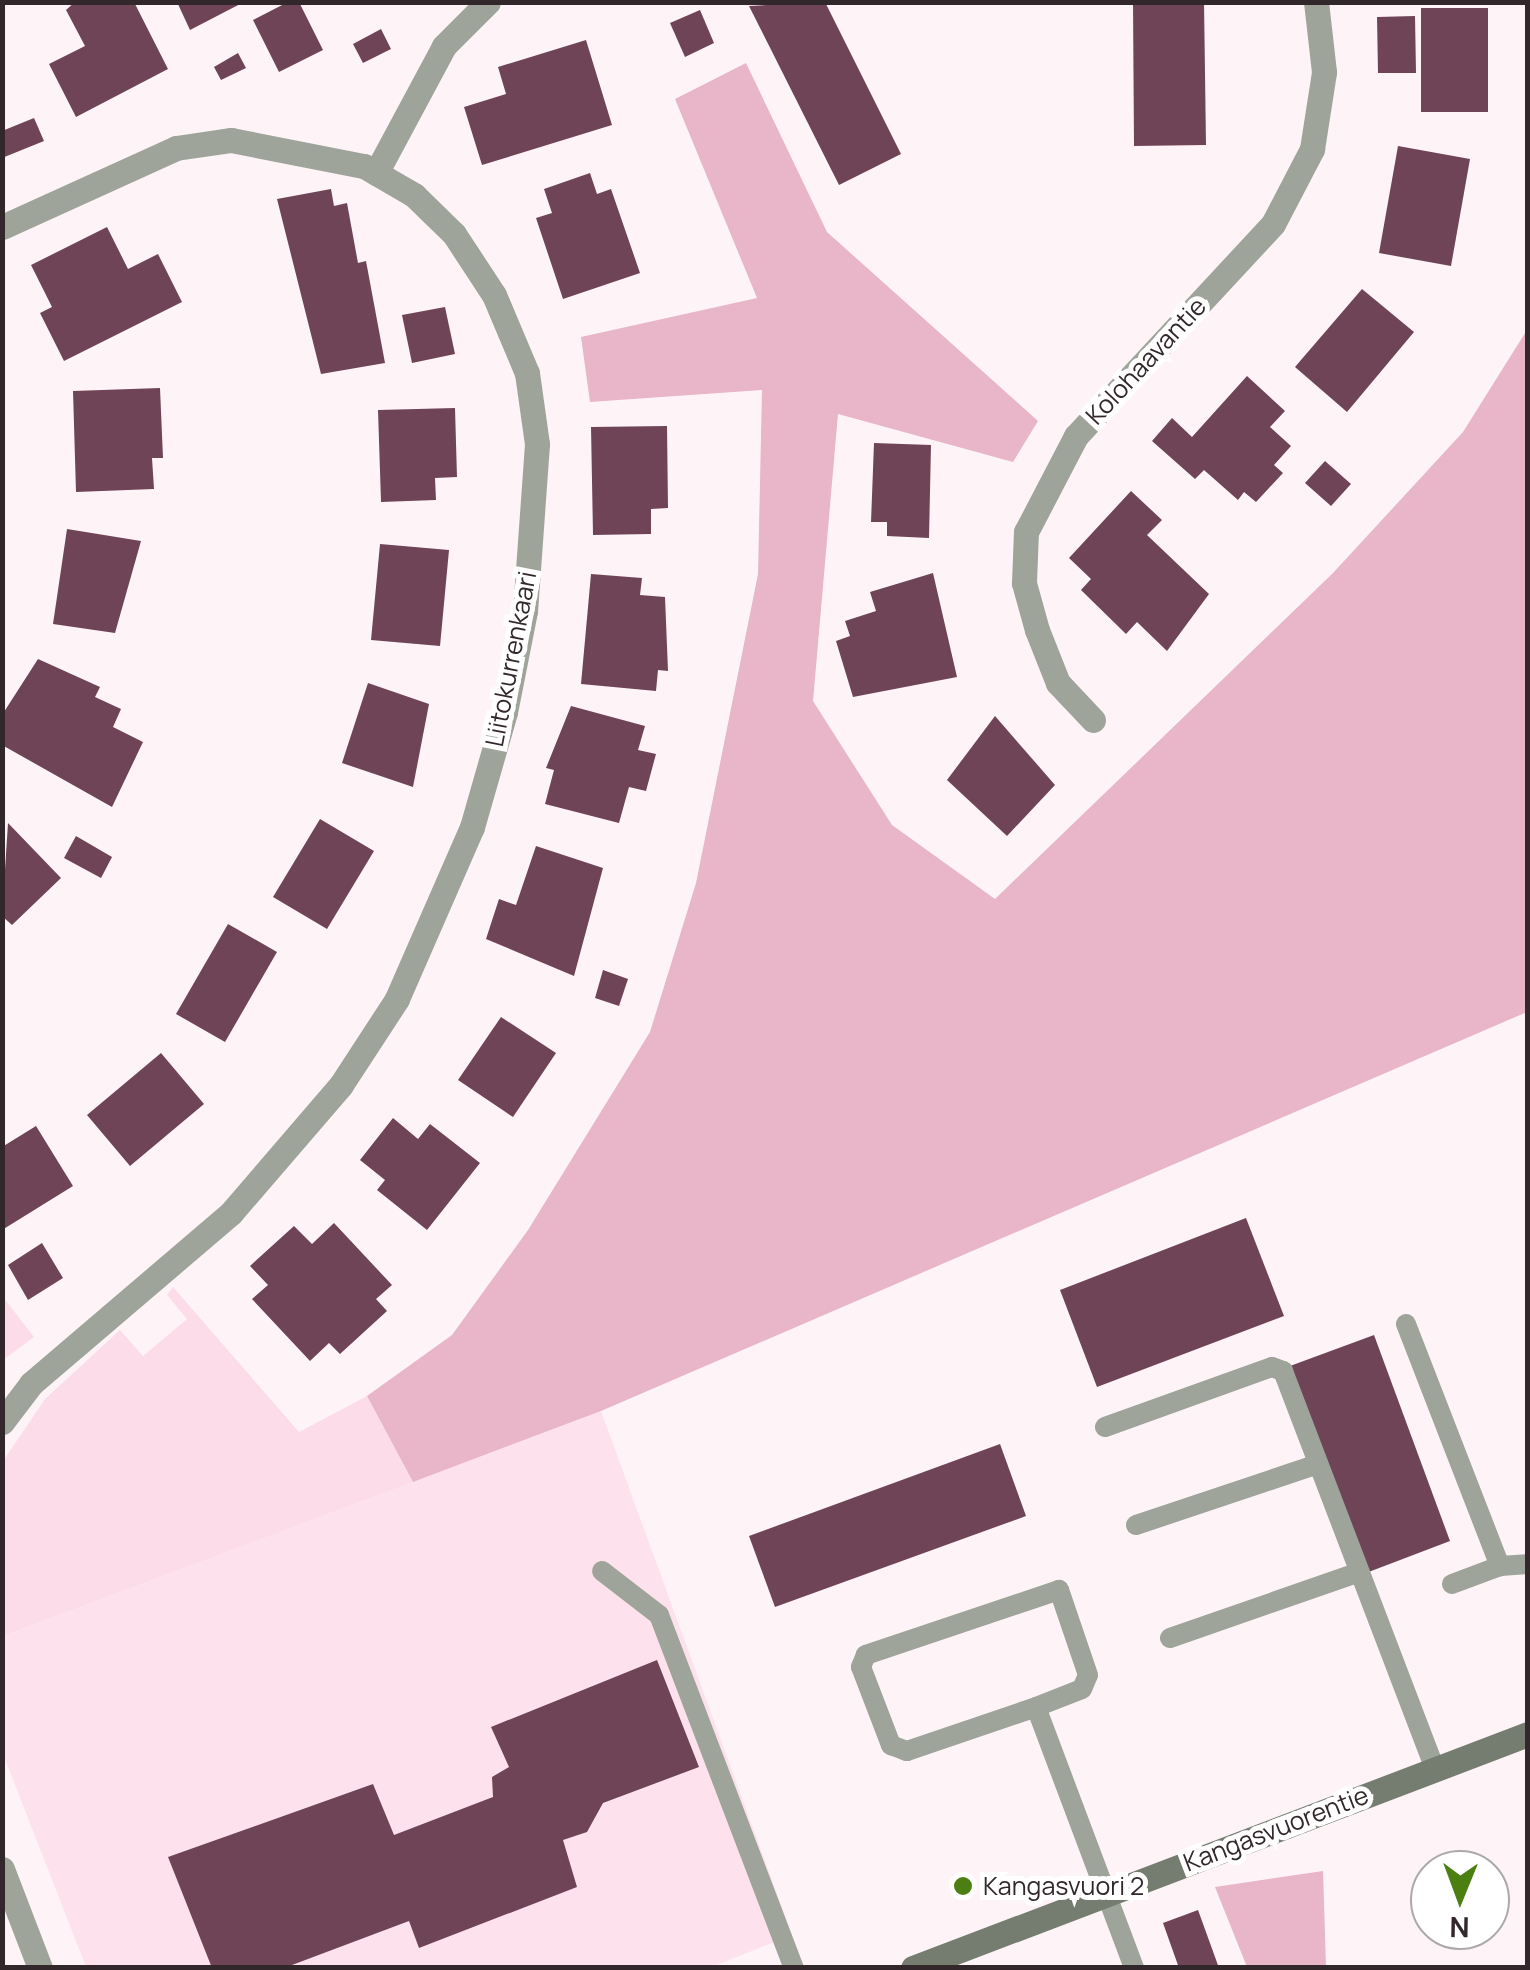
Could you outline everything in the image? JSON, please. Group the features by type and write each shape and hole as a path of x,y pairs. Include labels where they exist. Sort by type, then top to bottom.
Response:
{"main road":[{"name":"Kangasvuorentie","path":"913,1968 1528,1734"}],"street":[{"path":"376,173 426,74 488,2"},
{"name":"Kolohaavantie","path":"1093,720 1058,683 1037,630 1024,584 1026,532 1076,436 1273,224 1312,149 1324,72 1316,2"},
{"name":"Liitokurrenkaari","path":"2,227 176,148 231,140 295,146 376,173 454,234 494,295 527,373 537,444 525,611 472,827 422,950 341,1085 231,1213 31,1384 2,1422"},
{"path":"2,1869 40,1968"}],"lane":[{"path":"1406,1324 1500,1566"},
{"path":"1104,1427 1272,1367 1282,1372 1435,1769"},
{"path":"1136,1526 1318,1464"},
{"path":"1452,1584 1500,1566 1528,1564"},
{"path":"602,1571 660,1614 794,1968"},
{"path":"1170,1638 1359,1572"},
{"path":"1059,1590 1088,1675 1082,1689 1036,1707 907,1751 891,1744 861,1667 866,1654 1059,1590"},
{"path":"1036,1707 1134,1968"}],"shaded area":[{"path":"746,63 827,232 1038,421 1013,462 838,414 813,701 892,825 995,899 1333,573 1463,432 1527,330 1527,1012 601,1411 413,1482 367,1396 452,1335 528,1230 650,1032 696,883 758,574 762,390 590,402 581,337 757,298 675,99"},
{"path":"173,1287 299,1432 367,1396 413,1482 3,1636 3,1461 45,1399 120,1330 143,1356 187,1319 167,1295"},
{"path":"3,1297 34,1337 2,1360"},
{"path":"601,1411 792,1935 709,1968 86,1967 3,1754 3,1636"},
{"path":"1323,1871 1326,1967 1247,1967 1215,1887"}],"building":[{"path":"75,2 134,2 168,69 76,117 49,64 85,46 66,10"},
{"path":"177,2 244,2 190,30"},
{"path":"288,2 299,2 323,50 279,72 253,20"},
{"path":"825,2 901,154 839,185 749,6"},
{"path":"1133,2 1204,2 1206,145 1134,146"},
{"path":"1421,8 1488,8 1488,112 1421,112"},
{"path":"700,10 714,43 685,57 670,23"},
{"path":"1415,16 1416,73 1378,73 1377,17"},
{"path":"381,29 391,49 363,63 353,44"},
{"path":"586,40 612,125 482,165 464,107 506,94 498,67"},
{"path":"238,53 246,68 221,80 214,67"},
{"path":"34,118 44,141 2,158 2,131"},
{"path":"1398,146 1470,159 1451,266 1379,253"},
{"path":"590,173 597,194 611,189 640,273 563,299 536,218 552,213 544,189"},
{"path":"331,189 334,206 347,203 358,263 366,261 385,363 321,374 277,199"},
{"path":"107,227 128,269 158,254 182,302 64,361 40,313 52,307 31,265"},
{"path":"1362,289 1414,332 1347,412 1295,367"},
{"path":"445,307 455,354 412,363 402,315"},
{"path":"1247,376 1285,411 1270,427 1291,446 1274,465 1283,473 1256,502 1244,492 1238,500 1204,470 1195,479 1152,441 1172,418 1192,437"},
{"path":"160,388 163,458 152,458 154,489 76,492 73,391"},
{"path":"455,408 457,477 435,478 436,500 381,502 378,410"},
{"path":"667,426 668,508 651,509 651,534 593,535 591,427"},
{"path":"874,443 931,445 929,538 887,536 887,522 871,522"},
{"path":"1325,461 1351,484 1331,506 1305,483"},
{"path":"1131,491 1162,520 1147,535 1209,594 1167,651 1137,622 1126,634 1081,590 1091,579 1069,558"},
{"path":"67,529 141,541 115,633 53,624"},
{"path":"380,544 449,550 440,646 371,640"},
{"path":"933,573 957,677 853,697 836,641 850,636 845,621 876,611 870,592"},
{"path":"591,574 642,578 640,595 665,597 668,671 658,670 656,691 581,684"},
{"path":"38,659 100,687 95,697 121,709 113,727 143,742 112,807 2,745 2,715"},
{"path":"368,683 429,704 413,787 342,763"},
{"path":"571,706 645,726 638,750 656,754 646,791 629,787 619,823 545,804 554,770 546,768"},
{"path":"995,716 1055,785 1007,836 947,780"},
{"path":"320,819 374,851 327,929 273,897"},
{"path":"8,823 61,878 12,925 2,916"},
{"path":"76,836 112,857 101,878 64,858"},
{"path":"536,846 603,868 574,976 486,939 499,899 516,905"},
{"path":"228,924 277,952 225,1042 176,1014"},
{"path":"603,970 628,979 619,1006 595,998"},
{"path":"501,1017 556,1053 513,1117 458,1080"},
{"path":"161,1053 204,1104 130,1166 87,1115"},
{"path":"393,1118 418,1139 430,1124 480,1163 427,1230 377,1190 385,1180 360,1160"},
{"path":"36,1126 73,1186 2,1230 2,1147"},
{"path":"1246,1218 1284,1316 1097,1387 1060,1290"},
{"path":"334,1223 392,1285 376,1299 387,1311 340,1354 329,1343 310,1361 252,1299 268,1285 250,1266 294,1226 312,1244"},
{"path":"42,1243 63,1278 28,1300 8,1265"},
{"path":"1374,1335 1450,1541 1366,1573 1290,1366"},
{"path":"1000,1444 1026,1516 775,1607 749,1536"},
{"path":"657,1660 699,1767 603,1803 587,1832 563,1840 577,1887 419,1948 409,1921 284,1968 212,1968 168,1857 373,1784 394,1835 493,1797 492,1777 509,1767 491,1727"},
{"path":"1198,1910 1219,1968 1179,1968 1163,1923"}],"place":[{"name":"Kangasvuori 2","path":"963,1886"}]}
